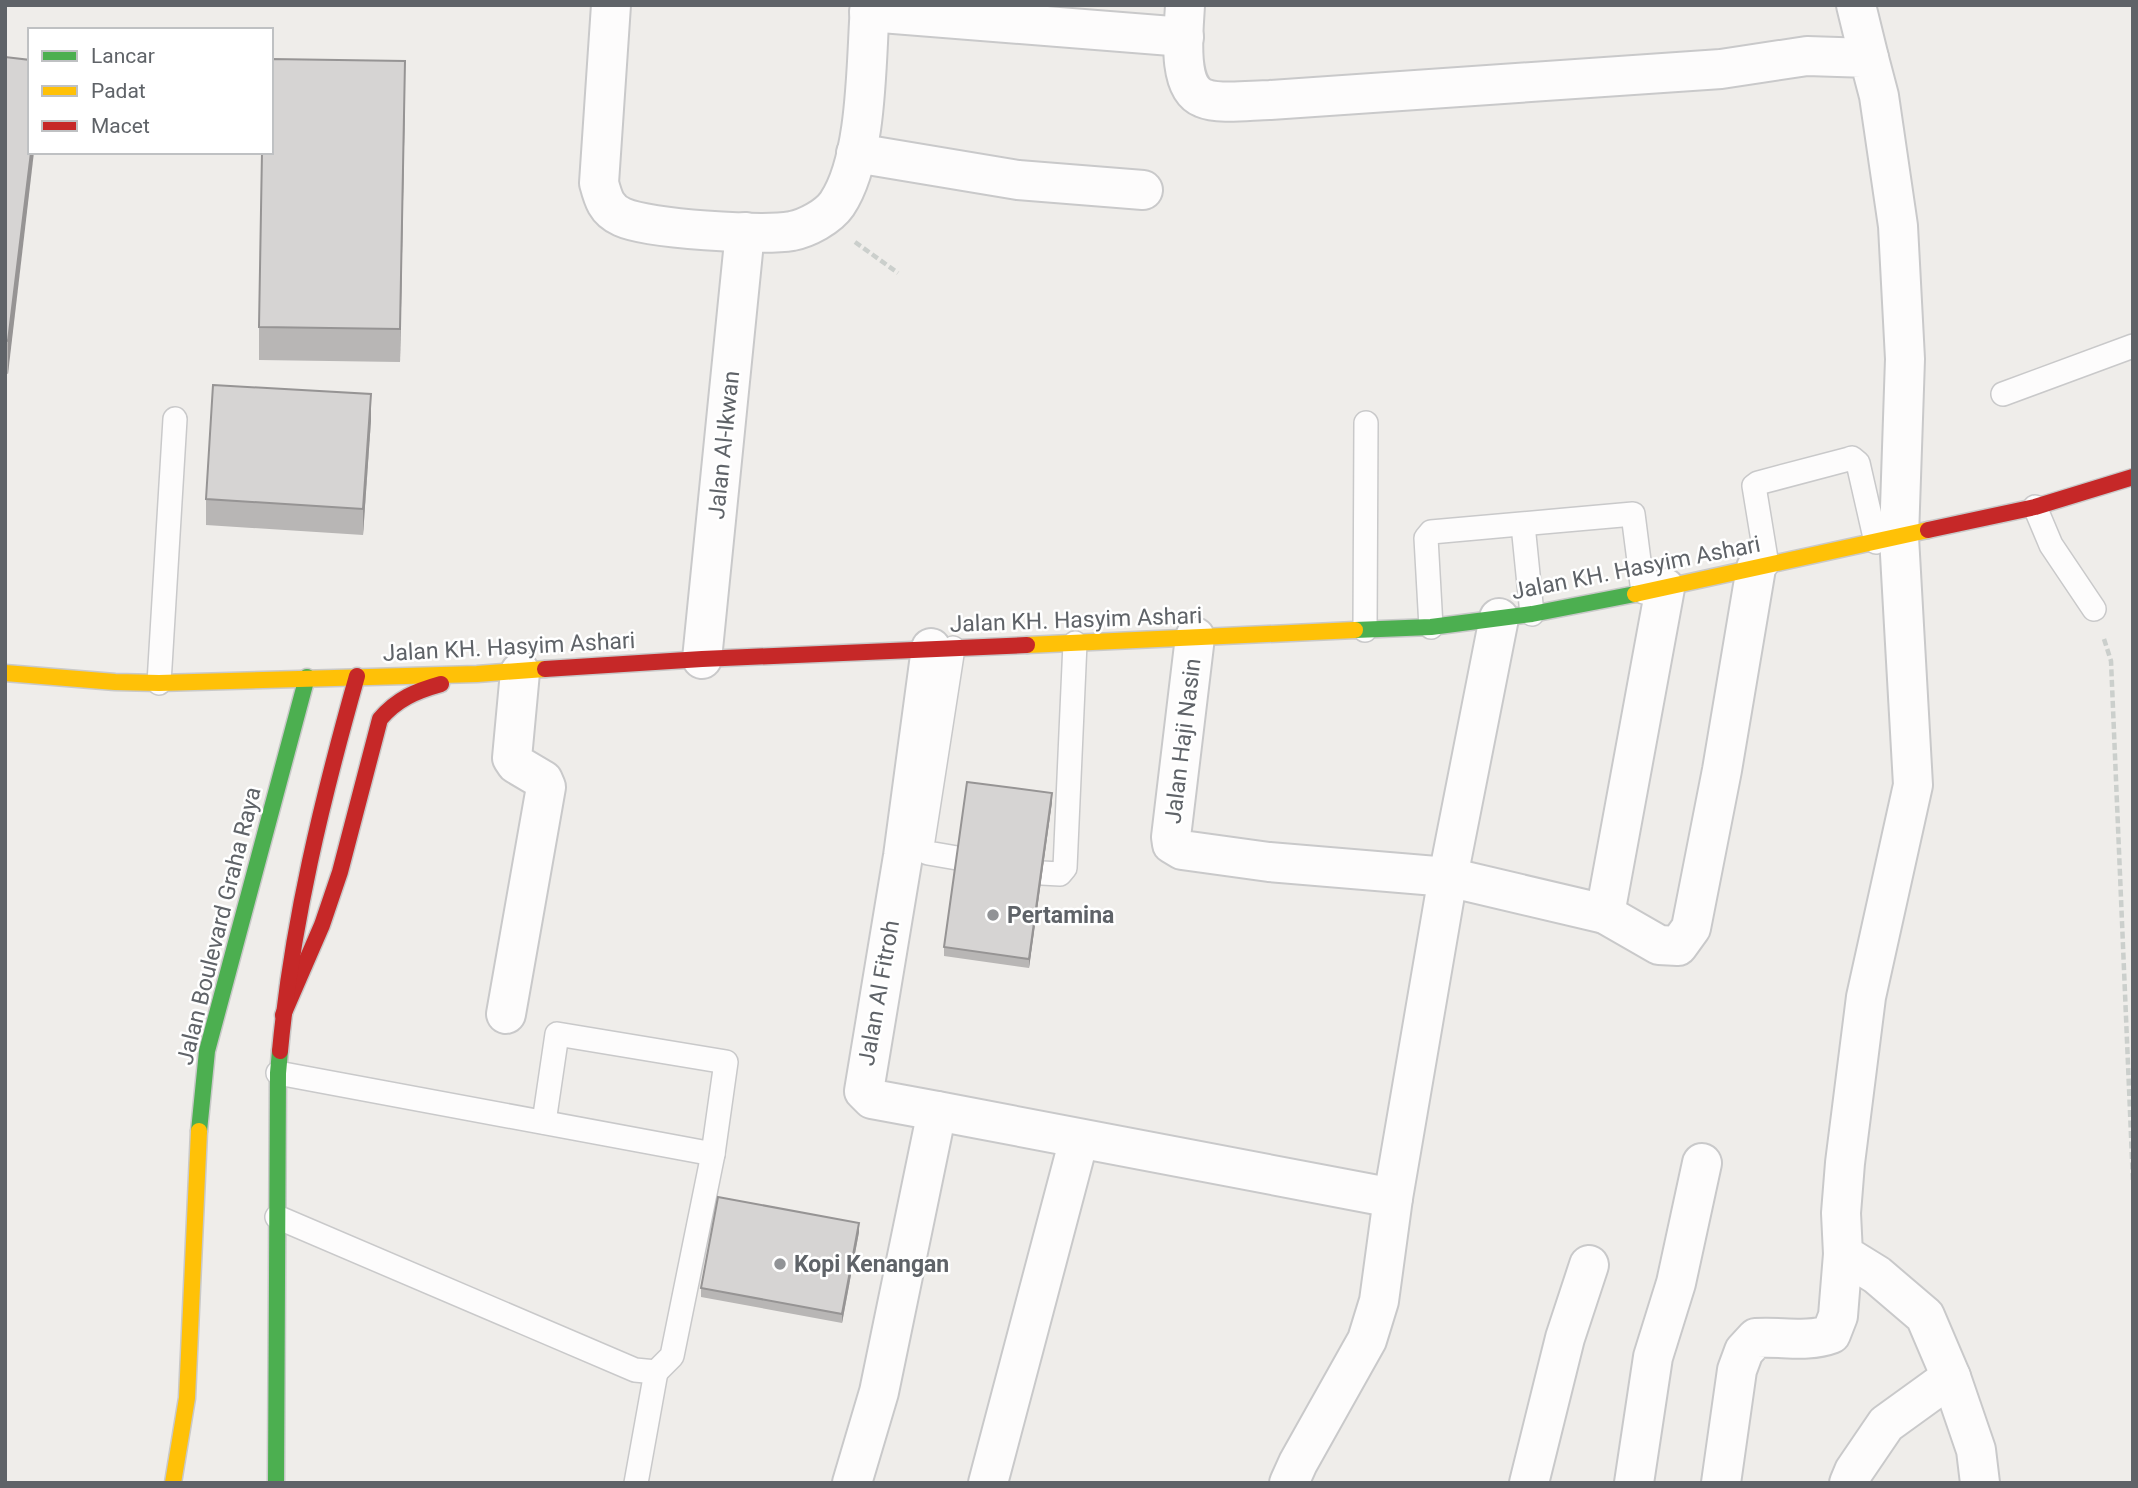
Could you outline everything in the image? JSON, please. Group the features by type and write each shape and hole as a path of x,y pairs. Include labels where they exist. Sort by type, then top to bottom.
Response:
{"main road":[{"name":"Jalan KH. Hasyim Ashari","path":"5,673 115,682 477,674 702,659 1431,627 1515,616 1654,590 2035,507 2133,476"},
{"path":"283,1014 322,925 340,872 380,719 393,702 416,691 477,674"},
{"path":"276,1483 278,1073 283,1014 306,869 357,676"},
{"name":"Jalan Boulevard Graha Raya","path":"173,1483 187,1398 196,1158 207,1051 307,677"}],"street":[{"path":"611,5 599,183 605,204 620,217 644,223 745,232 793,231 825,217 836,206 846,187 856,153 863,106 869,9 1185,21 1185,71 1189,84 1202,98 1213,100 1270,100 1721,69 1807,56 1869,58"},
{"path":"1721,1483 1737,1370 1744,1351 1756,1338 1772,1336 1817,1340 1831,1334 1838,1317 1843,1254 1841,1213 1845,1163 1866,997 1913,785 1887,539 1905,359 1898,226 1879,96 1856,5"},
{"path":"856,153 1018,180 1143,190"},
{"name":"Jalan Al-Ikwan","path":"702,659 745,232"},
{"path":"1448,877 1605,914 1659,945 1678,946 1691,928 1762,566"},
{"path":"1605,914 1654,590"},
{"path":"1289,1483 1367,1340 1379,1301 1393,1198 1448,877 1515,616"},
{"name":"Jalan Haji Nasin","path":"1195,637 1172,844 1181,850 1269,862 1448,877"},
{"name":"Jalan Al Fitroh","path":"937,1111 872,1099 864,1091 903,856 942,648"},
{"path":"506,1014 546,787 543,779 516,764 512,758 520,672"},
{"path":"852,1483 879,1392 937,1111 1393,1198"},
{"path":"988,1483 1079,1139"},
{"path":"1633,1483 1653,1357 1676,1283 1702,1163"},
{"path":"1843,1254 1877,1275 1925,1316 1951,1377 1976,1450 1980,1483"},
{"path":"1529,1483 1565,1338 1589,1265"},
{"path":"1849,1483 1854,1471 1886,1424 1951,1377"}],"lane":[{"path":"2003,394 2133,346"},
{"path":"159,682 175,419"},
{"path":"1365,630 1366,423"},
{"path":"1762,566 1754,486 1852,458 1858,463 1887,539"},
{"path":"2035,507 2051,545 2094,609"},
{"path":"1431,627 1426,535 1431,532 1633,514 1654,590"},
{"path":"1515,616 1523,525"},
{"path":"1042,873 1060,874 1065,868 1075,643"},
{"path":"942,648 922,847 928,853 957,858"},
{"path":"544,1122 557,1034 726,1062 713,1154 671,1356 656,1373 636,1483"},
{"path":"278,1073 713,1154"},
{"path":"277,1217 635,1370 656,1373"}],"path":[{"path":"825,217 849,239 898,273"},
{"path":"2094,609 2111,661 2133,1183"}],"building":[{"path":"5,57 28,60 28,154 31,154 8,341 5,340"},
{"path":"273,59 405,61 400,329 259,327 262,154 273,154"},
{"path":"213,385 371,394 363,509 206,499"},
{"name":"Pertamina","path":"967,782 1052,793 1029,959 944,947"},
{"name":"Kopi Kenangan","path":"718,1197 859,1223 842,1314 701,1288"}],"traffic: fast":[{"path":"1355,630 1431,627 1532,614 1635,594"},
{"path":"199,1131 207,1051 307,677"},
{"path":"276,1483 280,1051"}],"traffic: slow":[{"path":"1635,594 1928,530"},
{"path":"1027,645 1355,630"},
{"path":"5,673 159,683 477,674 545,669"},
{"path":"173,1483 187,1398 199,1131"}],"traffic: jam":[{"path":"1928,530 2035,507 2133,477"},
{"path":"545,669 702,659 1027,645"},
{"path":"280,1051 300,909 332,769 357,676"},
{"path":"283,1015 322,925 340,872 380,719 407,697 441,684"}],"place":[{"name":"Pertamina","path":"993,915"},
{"name":"Kopi Kenangan","path":"780,1264"}]}
